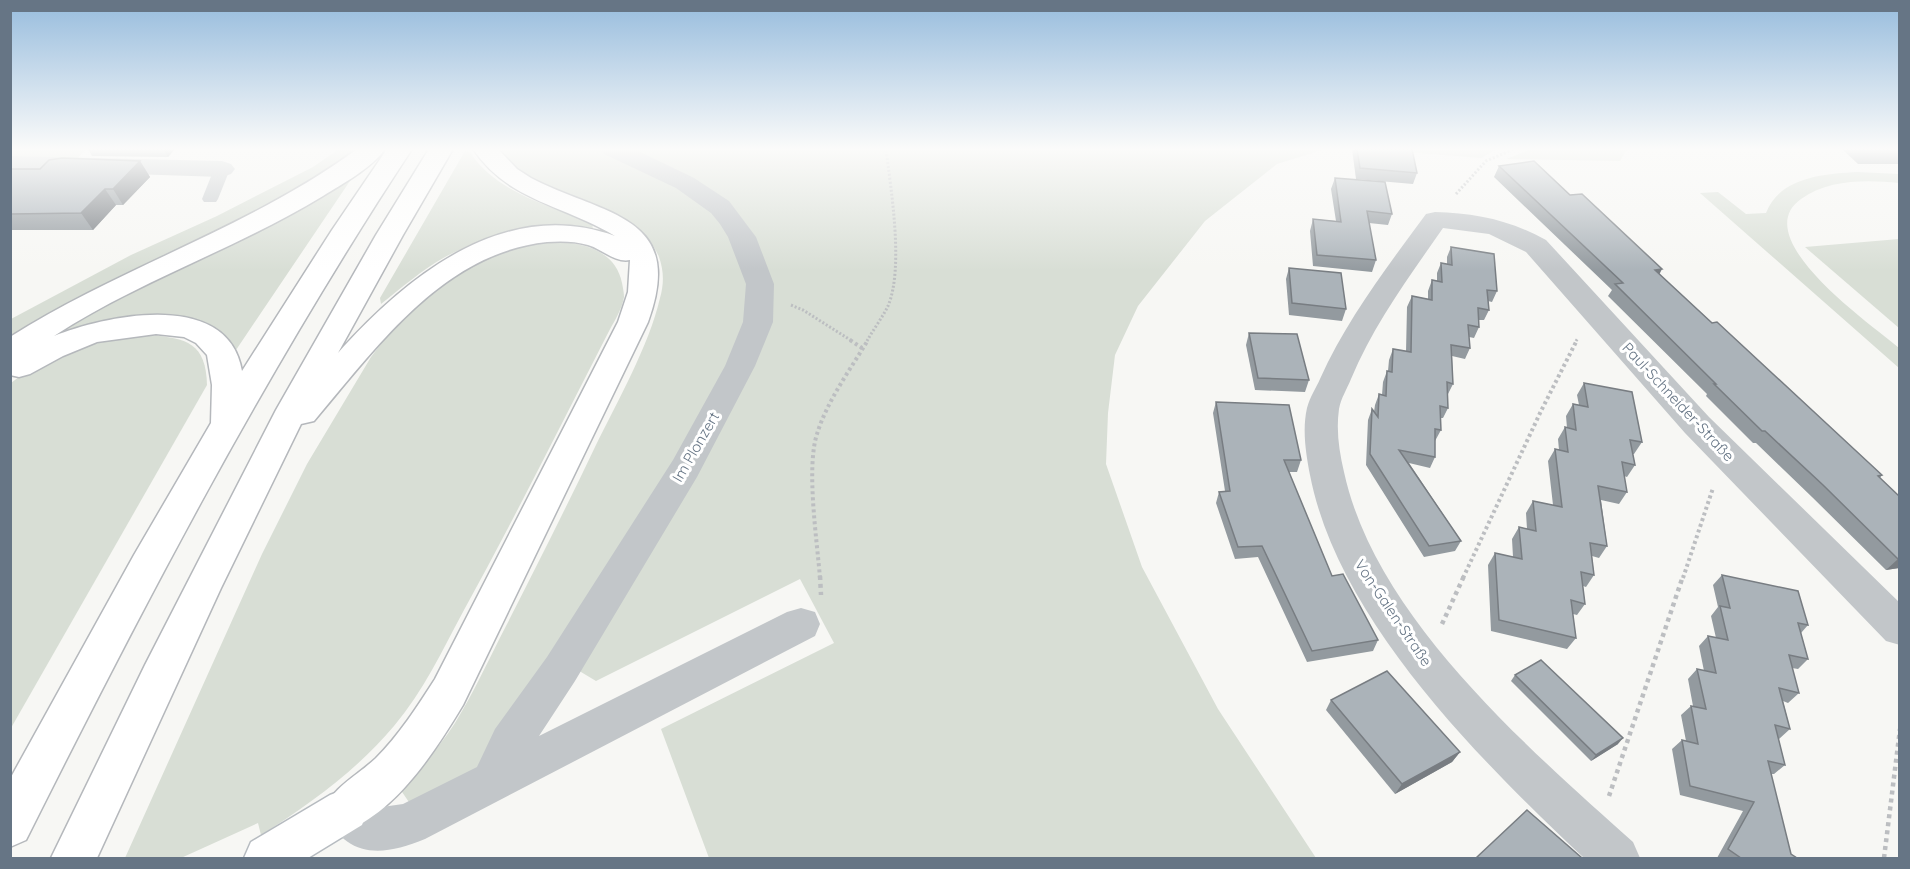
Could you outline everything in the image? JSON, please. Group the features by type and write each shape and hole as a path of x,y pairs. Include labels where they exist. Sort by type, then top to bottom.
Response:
{"main road":[{"path":"10,351 82,305 317,190"},
{"path":"10,825 138,582 227,425 298,306 374,190"},
{"path":"74,858 240,509 351,298 417,190"},
{"path":"267,858 346,810 391,772 422,735 449,692 633,322 642,294 643,274 640,248 632,237 613,224 537,190"},
{"path":"272,448 396,308 441,271 486,247 535,235 577,235 605,242 625,252 643,274"},
{"path":"10,373 59,345 108,330 148,325 175,326 196,331 209,338 219,348 224,362 227,425"}],"street":[{"name":"Im Plonzert","path":"500,777 498,768 510,743 561,669 685,468 751,344 758,322 760,284 742,237 720,207 695,190"},
{"name":"Paul-Schneider-Straße","path":"1435,220 1493,225 1536,246 1725,453 1899,629"},
{"name":"Von-Galen-Straße","path":"1435,220 1342,359 1323,410 1322,454 1336,511 1358,562 1398,626 1446,690 1517,766 1606,848"},
{"path":"346,810 355,821 369,830 383,831 409,824 801,624"}],"lane":[{"path":"210,199 214,190"}],"path":[{"path":"801,624 812,616 821,594 812,456 816,436 823,416 888,305 892,293 893,249 889,190"},
{"path":"1435,220 1460,190"},
{"path":"760,300 788,304 803,310 862,348"},
{"path":"1424,660 1541,411 1593,309"},
{"path":"1606,848 1641,706 1725,453"},
{"path":"1884,858 1899,729"}],"shaded area":[{"path":"269,190 299,190 240,223 94,290 11,339 11,319 131,255"},
{"path":"322,190 344,190 236,350 227,337 217,329 190,319 36,343 60,327"},
{"path":"443,190 512,190 592,223 593,229 536,228 480,242 436,262 381,304 380,298"},
{"path":"553,190 1245,190 1205,221 1138,306 1115,355 1108,413 1106,464 1142,567 1218,709 1316,858 709,858 661,729 834,643 800,579 596,681 556,657 470,781 415,811 400,789 442,741 475,687 632,374 655,316 662,288 663,272 659,257 649,239 634,225 595,205"},
{"path":"1785,190 1819,190 1801,199 1788,216 1789,235 1800,257 1819,279 1841,301 1899,348 1899,368 1700,193 1718,192 1746,214 1766,213"},
{"path":"1899,239 1899,328 1805,247"},
{"path":"548,241 572,243 594,249 604,255 618,271 622,283 623,302 501,542 414,699 394,726 364,758 315,799 261,835 258,823 181,858 125,858 262,554 307,464 371,357 397,322 462,267 523,245"},
{"path":"149,335 174,338 192,345 203,360 207,385 11,728 11,383 42,363 76,349 112,340"}],"building":[{"path":"10,190 104,190 81,213 10,214"},
{"path":"1337,190 1387,190 1392,214 1367,211 1376,260 1317,255 1313,219 1341,222"},
{"path":"1524,190 1564,190 1570,195 1582,194 1662,269 1655,270 1712,323 1717,322 1882,475 1878,476 1899,496 1899,559 1823,485 1765,431 1762,431 1615,284 1623,283"},
{"path":"1451,247 1494,254 1497,291 1487,290 1489,310 1478,308 1479,327 1468,325 1470,348 1451,345 1453,384 1447,382 1448,408 1440,406 1441,430 1435,429 1435,457 1399,450 1461,541 1429,546 1370,454 1372,409 1378,417 1379,394 1386,396 1387,371 1392,372 1393,349 1411,352 1412,296 1432,300 1432,280 1442,282 1441,263 1452,265"},
{"path":"1289,268 1341,273 1346,309 1292,303"},
{"path":"1249,333 1297,334 1309,380 1258,378"},
{"path":"1584,383 1632,392 1642,442 1630,440 1635,465 1622,462 1627,492 1598,486 1607,546 1590,543 1594,575 1581,572 1585,604 1571,600 1576,638 1499,620 1495,553 1522,559 1519,527 1536,531 1533,501 1562,507 1555,449 1568,452 1565,427 1576,430 1573,404 1588,407"},
{"path":"1216,402 1289,405 1301,460 1284,460 1332,576 1343,574 1378,640 1312,651 1262,546 1238,547 1219,492 1230,491"},
{"path":"1722,575 1798,591 1808,625 1798,623 1808,659 1789,655 1799,693 1779,688 1790,729 1775,725 1785,765 1768,761 1791,854 1797,858 1741,858 1728,849 1754,802 1690,786 1682,740 1698,744 1691,706 1706,709 1697,669 1716,673 1708,636 1728,640 1720,606 1730,608"},
{"path":"1541,660 1623,738 1596,755 1515,675"},
{"path":"1387,671 1460,752 1402,784 1331,700"},
{"path":"1527,810 1582,858 1477,857"}]}
